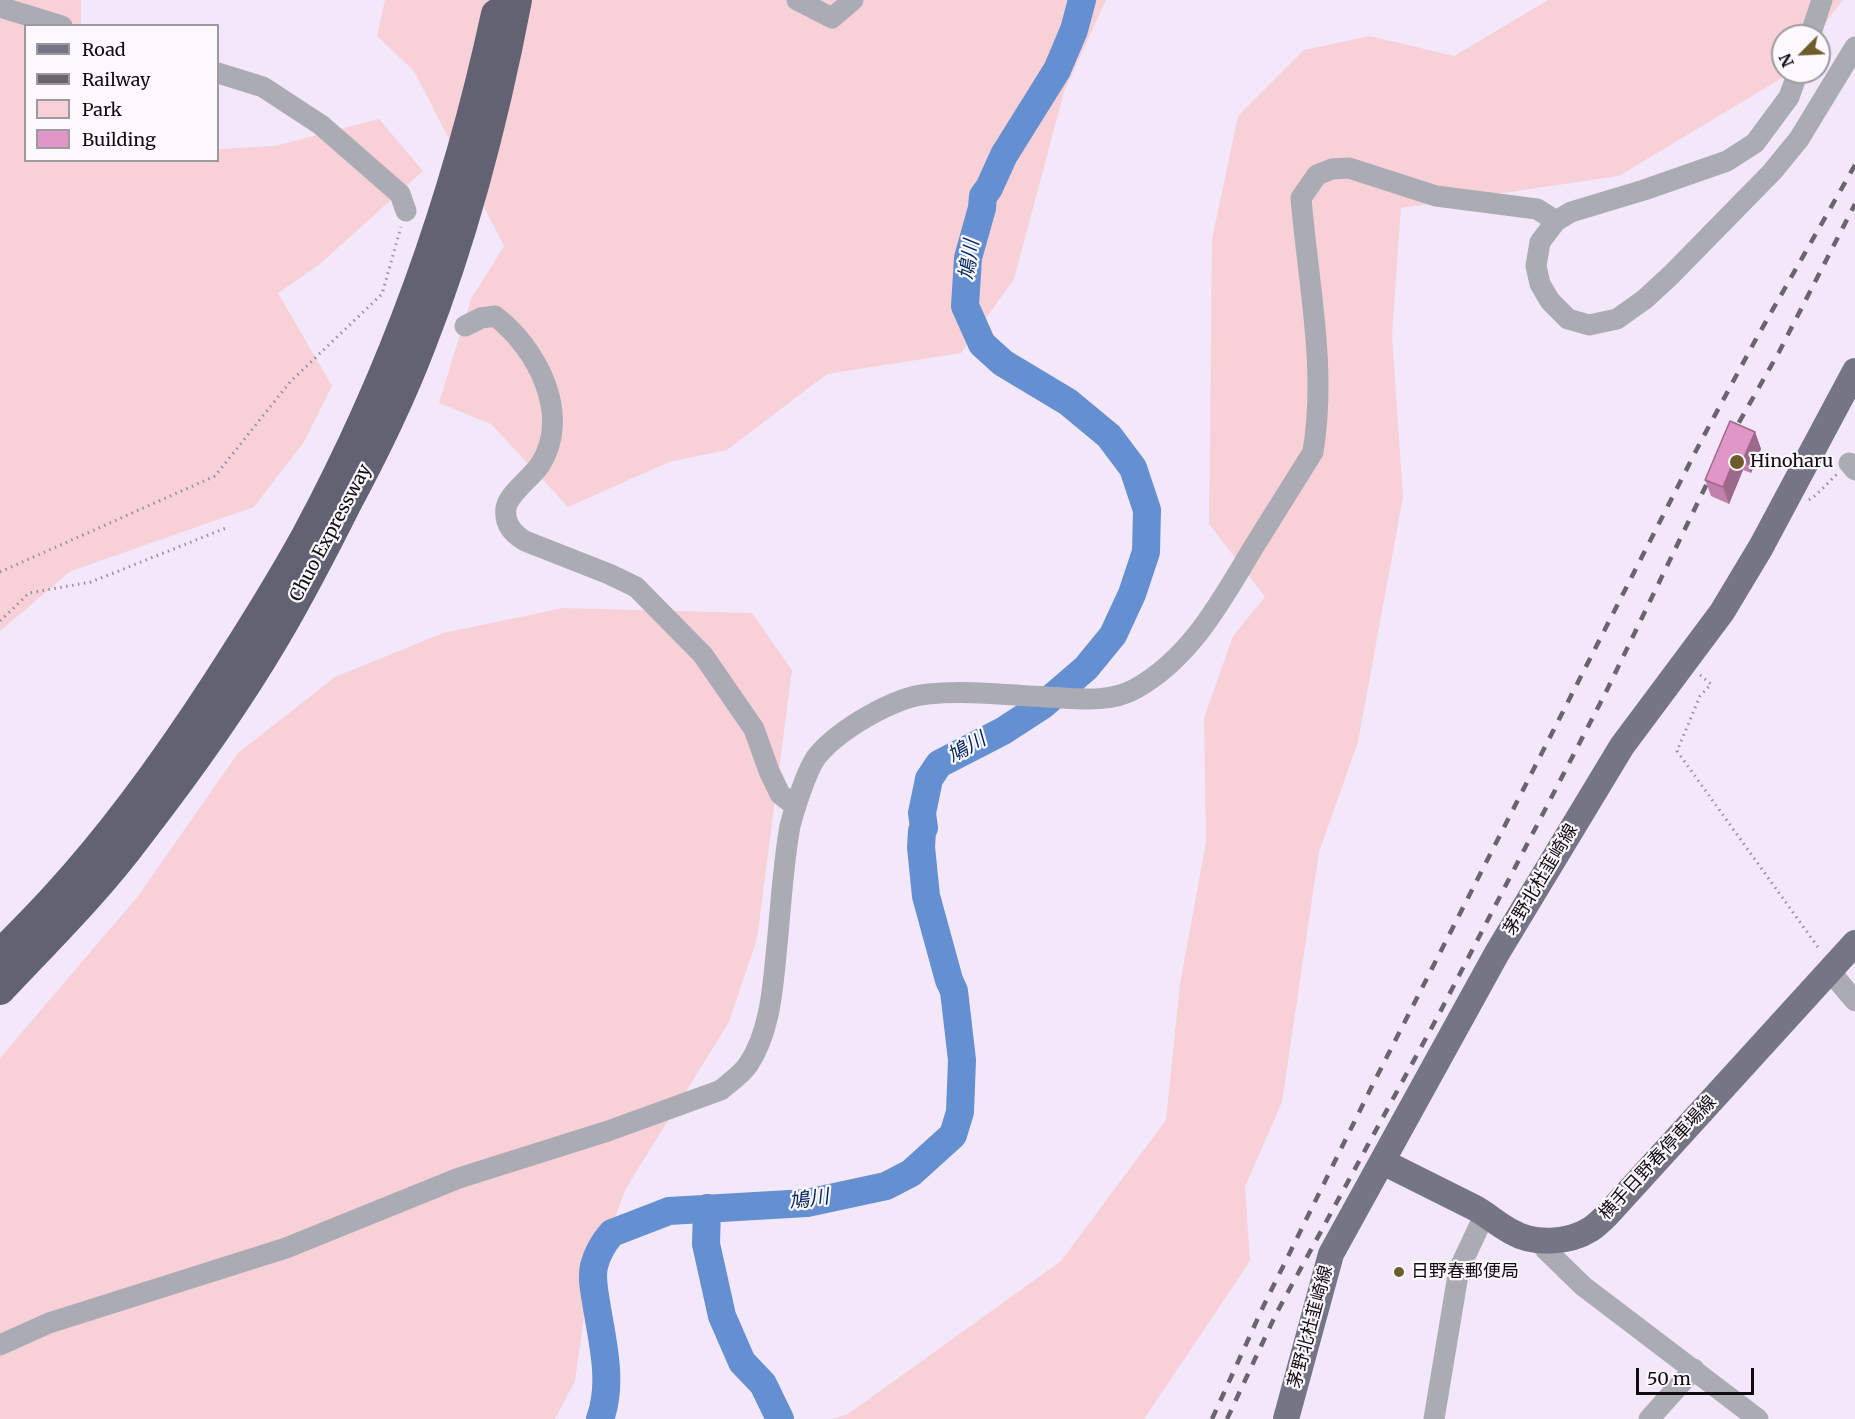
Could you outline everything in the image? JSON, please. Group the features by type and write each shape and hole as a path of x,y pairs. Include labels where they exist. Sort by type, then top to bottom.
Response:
{"highway":[{"name":"Chuo Expressway","path":"0,954 57,894 110,832 182,737 254,625 306,536 364,419 432,246 460,152 498,0"},
{"name":"Chuo Expressway","path":"0,990 75,911 136,839 200,752 269,646 325,547 384,432 422,344 480,160 503,74 518,0"}],"main road":[{"name":"茅野北杜韮崎線","path":"1286,1419 1331,1254 1497,953 1622,746 1722,612 1761,547 1855,371"},
{"name":"横手日野春停車場線","path":"1383,1162 1485,1214 1513,1233 1526,1238 1557,1240 1591,1229 1608,1214 1855,943"}],"street":[{"path":"797,0 832,18 853,0"},
{"path":"1814,24 1822,0"},
{"path":"0,7 55,24"},
{"path":"1794,84 1790,97 1755,143 1726,161 1644,190 1571,212 1556,221 1540,242 1536,266 1540,284 1550,301 1568,319 1589,325 1617,319 1645,299 1772,172 1799,139 1855,47"},
{"path":"219,73 263,87 321,125 400,194 406,211"},
{"path":"0,1345 49,1323 286,1248 459,1178 609,1131 721,1090 748,1065 758,1045 768,1014 786,848 795,806 817,756 857,721 900,701 926,694 987,692 1108,699 1133,690 1165,670 1204,629 1313,452 1318,423 1318,365 1314,302 1301,198 1317,175 1332,169 1349,168 1436,196 1537,209 1556,221"},
{"path":"465,326 481,318 495,316 510,328 536,363 550,400 551,432 547,453 538,468 506,506 507,521 513,533 525,541 636,587 703,655 754,729 780,794 795,806"},
{"path":"1831,969 1855,1001"},
{"path":"1434,1419 1459,1269 1485,1214"},
{"path":"1539,1240 1546,1250 1583,1286 1758,1419"},
{"path":"1649,1419 1694,1369"}],"path":[{"path":"0,572 215,476 290,382 382,294 406,211"},
{"path":"1807,501 1816,495 1828,481 1852,467"},
{"path":"0,621 29,593 91,582 226,528"},
{"path":"1697,672 1711,684 1700,696 1677,751 1831,969"}],"green space":[{"path":"0,0 81,0 81,24 24,24 24,162 219,162 219,149 275,146 379,119 423,171 319,265 278,293 332,386 304,442 254,507 71,571 0,631"},
{"path":"385,0 1106,0 1064,92 1014,279 961,353 827,374 727,450 669,462 568,507 491,424 439,403 471,299 504,246 414,71 377,36"},
{"path":"1548,0 1843,0 1824,24 1771,24 1772,84 1619,176 1401,208 1392,335 1403,497 1358,742 1319,852 1282,1102 1245,1187 1250,1261 1144,1419 832,1419 848,1414 1061,1261 1166,1120 1180,984 1206,842 1204,718 1233,636 1265,597 1209,524 1212,239 1238,116 1304,50 1370,36 1454,56"},
{"path":"563,608 752,613 792,670 757,939 729,1022 625,1190 586,1301 575,1381 555,1419 0,1419 0,1058 138,896 238,753 335,677 443,633"}],"building":[{"path":"1730,421 1755,432 1744,457 1737,453 1723,487 1705,480"}],"waterway":[{"name":"鳩川","path":"600,1419 604,1406 606,1378 593,1271 599,1253 612,1233 669,1211 807,1203 886,1186 911,1173 953,1135 960,1112 962,1060 954,991 926,896 921,847 924,828 922,813 929,779 939,764 1003,731 1043,705 1086,668 1113,635 1132,594 1146,552 1147,510 1133,468 1109,436 1068,402 1003,363 982,344 965,306 968,258 982,208 983,196 1004,155 1057,70 1074,30 1082,0"},
{"path":"707,1208 706,1244 722,1316 742,1362 763,1384 780,1419"}],"railway":[{"path":"1212,1419 1263,1307 1371,1088 1701,441 1855,165"},
{"path":"1729,440 1779,352 1855,204"},
{"path":"1227,1419 1276,1314 1438,1016 1606,692 1714,469"}],"place":[{"name":"Hinoharu","path":"1737,462"},
{"name":"日野春郵便局","path":"1399,1272"}]}
